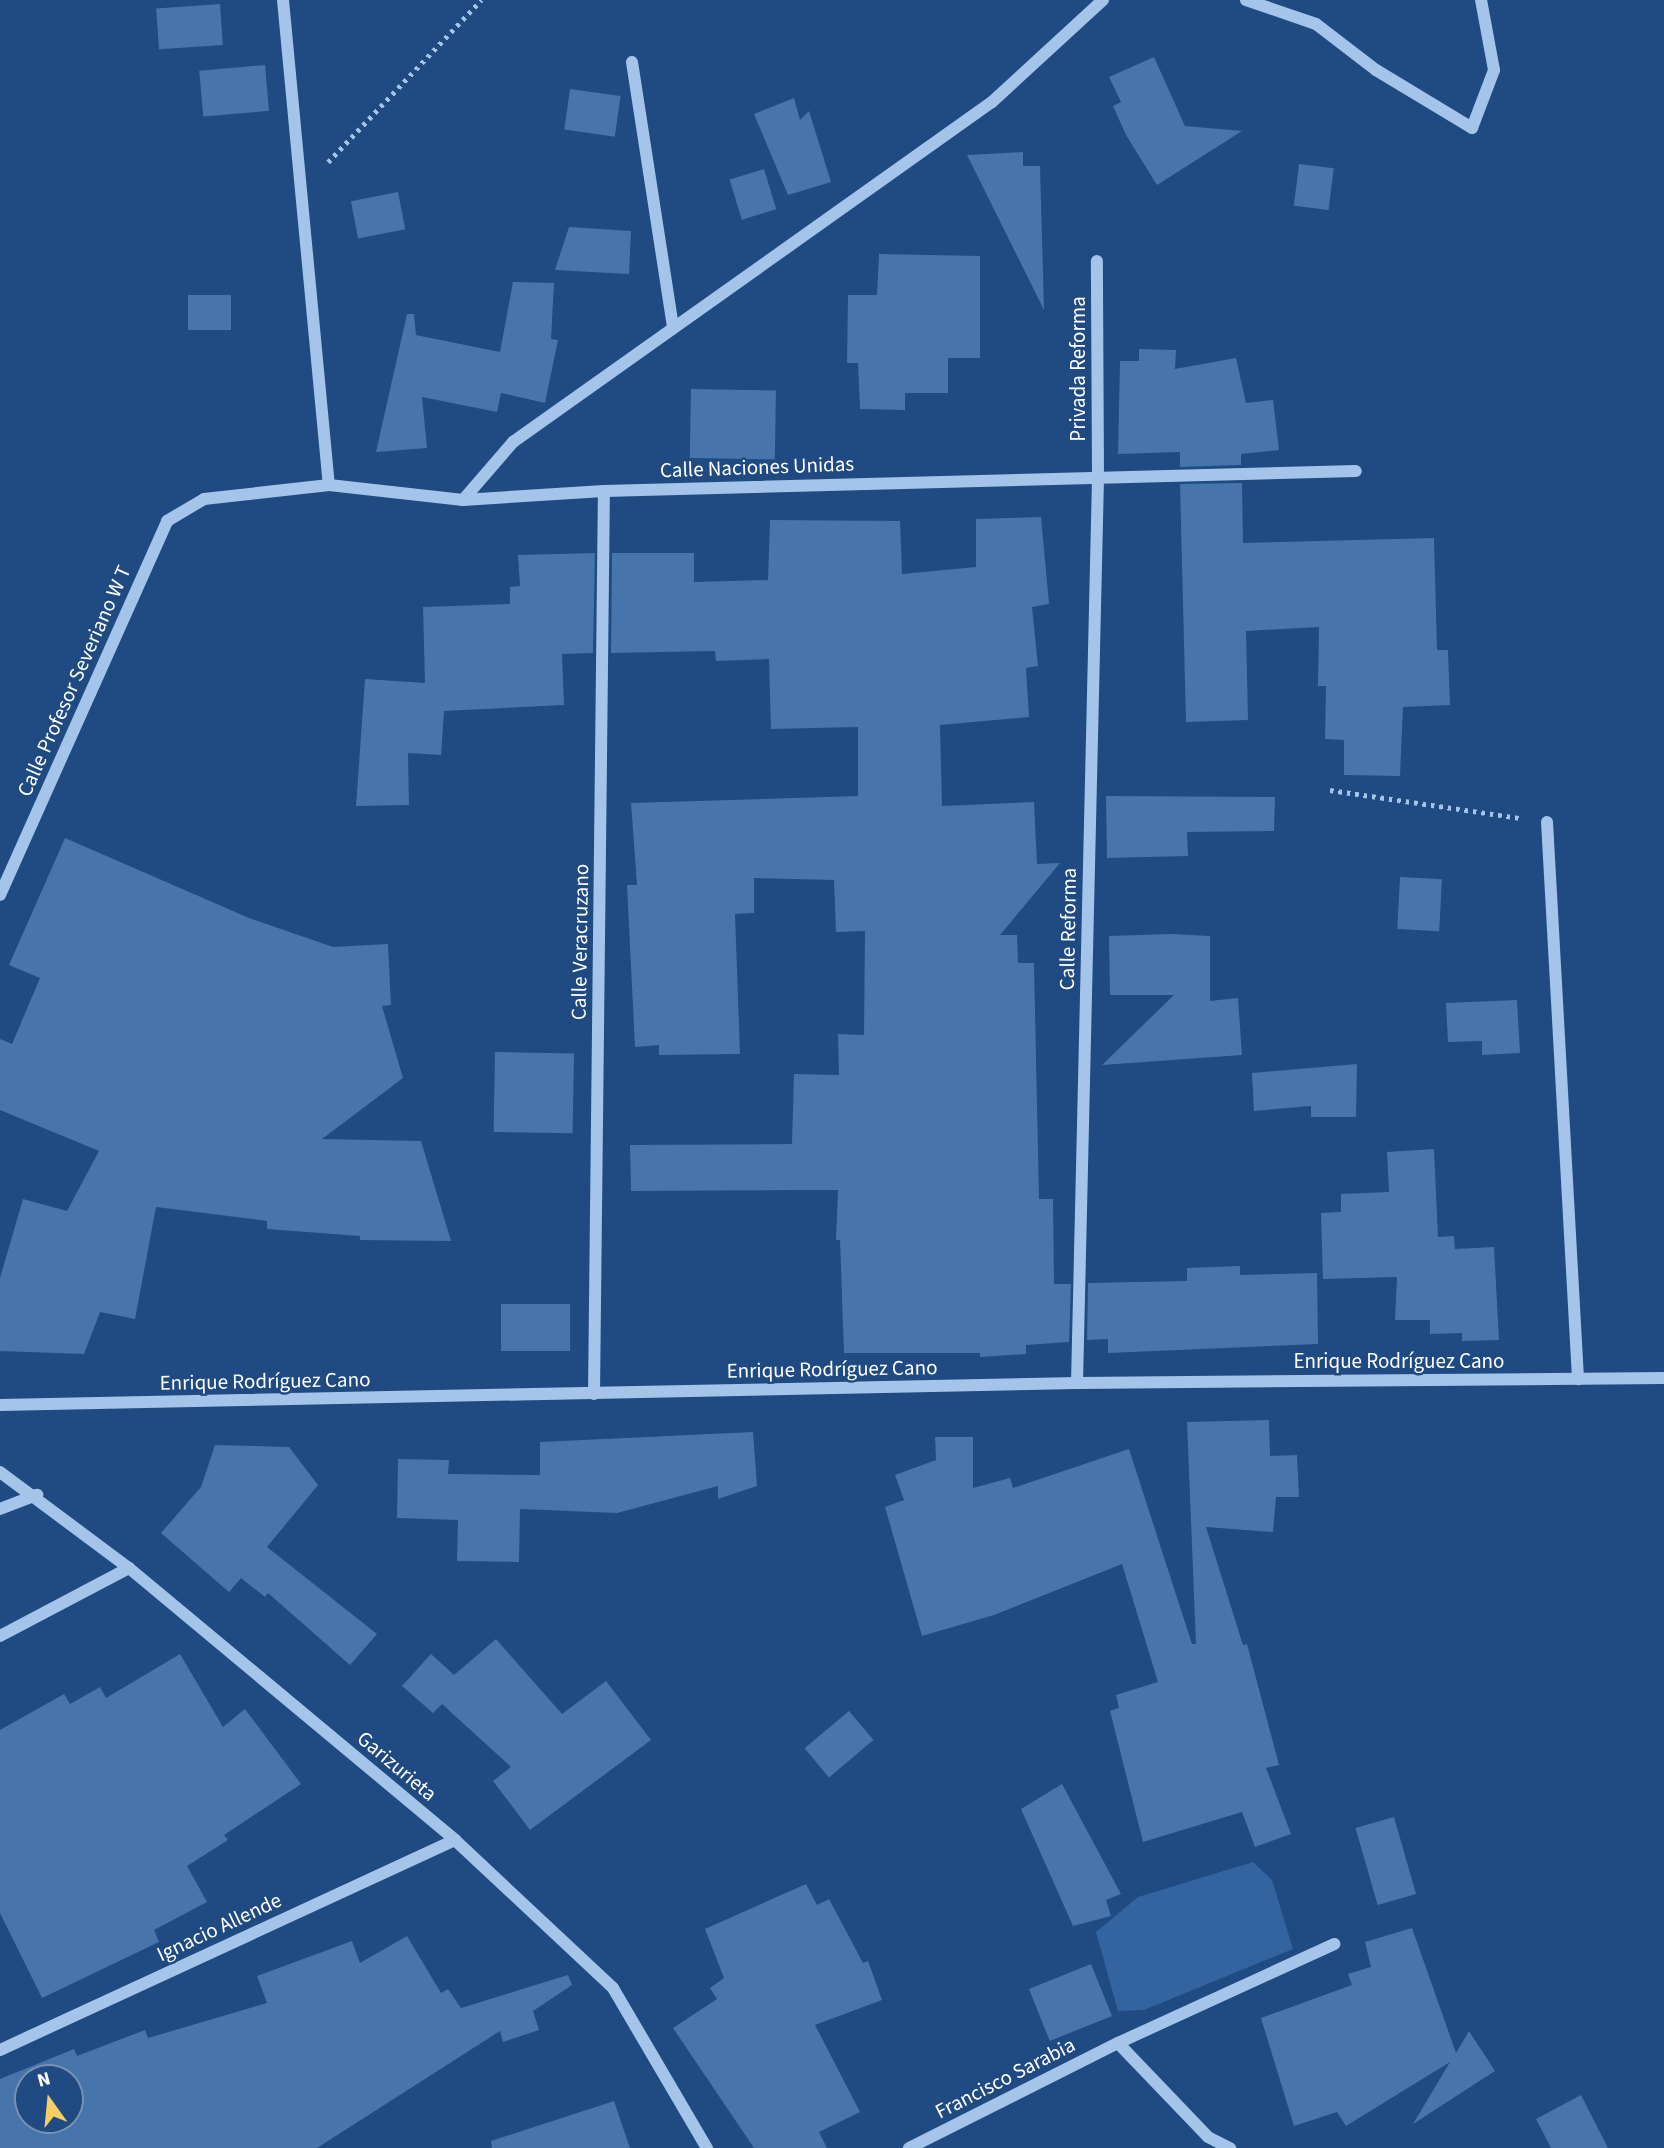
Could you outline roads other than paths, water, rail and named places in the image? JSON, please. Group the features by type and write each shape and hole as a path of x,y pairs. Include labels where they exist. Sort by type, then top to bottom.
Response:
{"street":[{"path":"283,0 299,193 329,485"},
{"path":"463,500 513,442 992,102 1103,0"},
{"path":"1246,0 1316,23 1376,70 1472,128 1494,70 1481,0"},
{"path":"632,62 674,328"},
{"name":"Privada Reforma","path":"1097,261 1098,476"},
{"name":"Calle Naciones Unidas","path":"167,521 204,499 329,485 463,500 604,491 1356,471"},
{"name":"Calle Reforma","path":"1077,1383 1098,476"},
{"name":"Calle Veracruzano","path":"594,1394 604,491"},
{"name":"Calle Profesor Severiano W T","path":"0,895 167,521"},
{"path":"1547,822 1578,1379"},
{"name":"Enrique Rodríguez Cano","path":"0,1405 1077,1383 1664,1378"},
{"name":"Garizurieta","path":"0,1472 37,1495 129,1568 454,1840 613,1988 707,2148"},
{"path":"0,1509 37,1495"},
{"path":"0,1636 129,1568"},
{"name":"Ignacio Allende","path":"0,2050 454,1840"},
{"name":"Francisco Sarabia","path":"909,2148 1118,2043 1334,1944"},
{"path":"1118,2043 1208,2137 1230,2148"}]}
